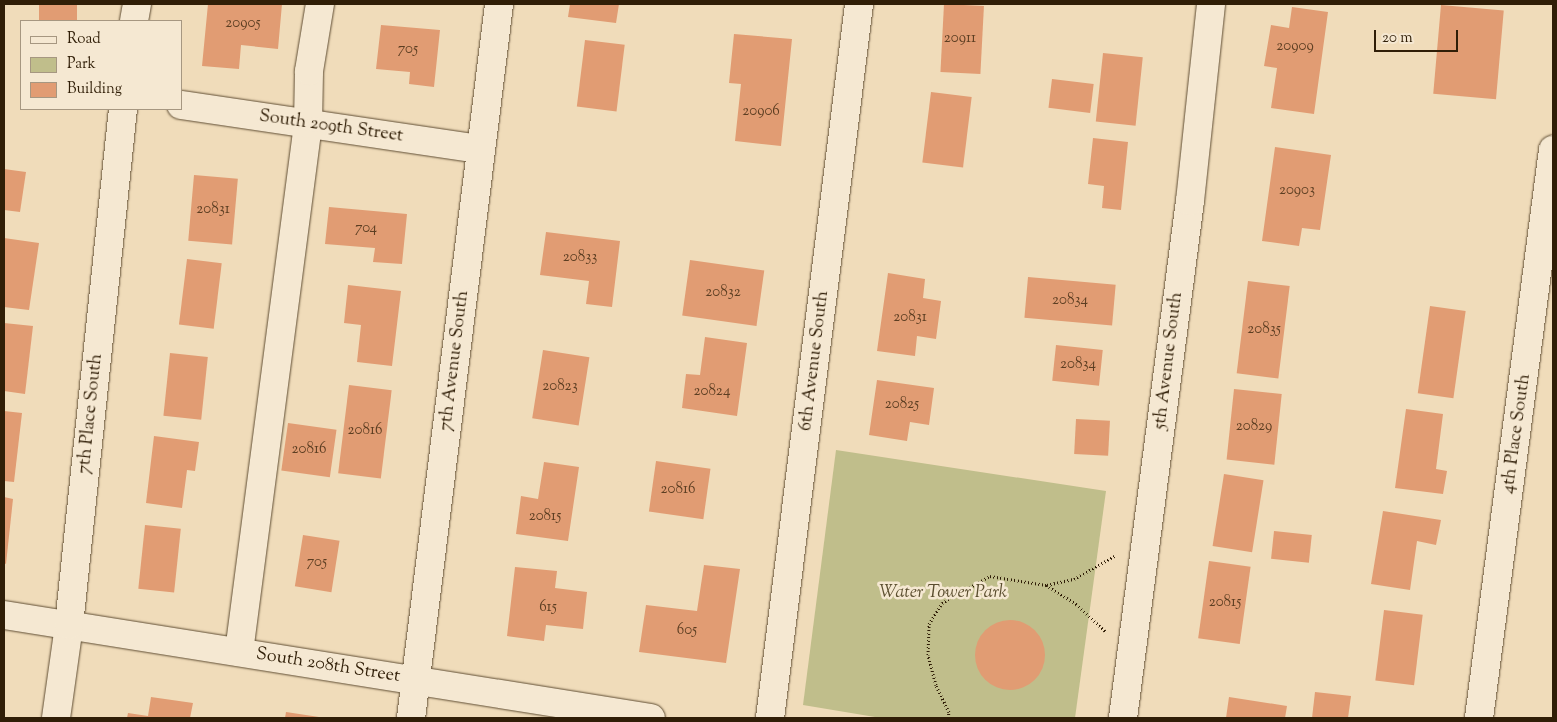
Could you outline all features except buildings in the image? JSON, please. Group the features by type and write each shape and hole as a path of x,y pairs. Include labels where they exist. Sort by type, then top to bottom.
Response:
{"street":[{"path":"134,20 136,4"},
{"path":"239,652 308,124 309,71 320,4"},
{"name":"7th Avenue South","path":"410,718 417,680 499,4"},
{"name":"6th Avenue South","path":"770,718 859,4"},
{"name":"5th Avenue South","path":"1123,718 1190,201 1211,4"},
{"name":"South 209th Street","path":"182,105 480,149"},
{"name":"7th Place South","path":"56,718 69,625 123,110"},
{"name":"4th Place South","path":"1479,718 1553,150"},
{"name":"South 208th Street","path":"4,615 651,718"}],"path":[{"path":"948,718 949,712 936,685 928,655 929,624 942,602 990,576 1046,585 1074,579 1146,538"},
{"path":"1046,585 1076,604 1103,628 1130,662"}],"green space":[{"name":"Water Tower Park","path":"836,450 1106,491 1075,718 881,718 803,705"}]}
